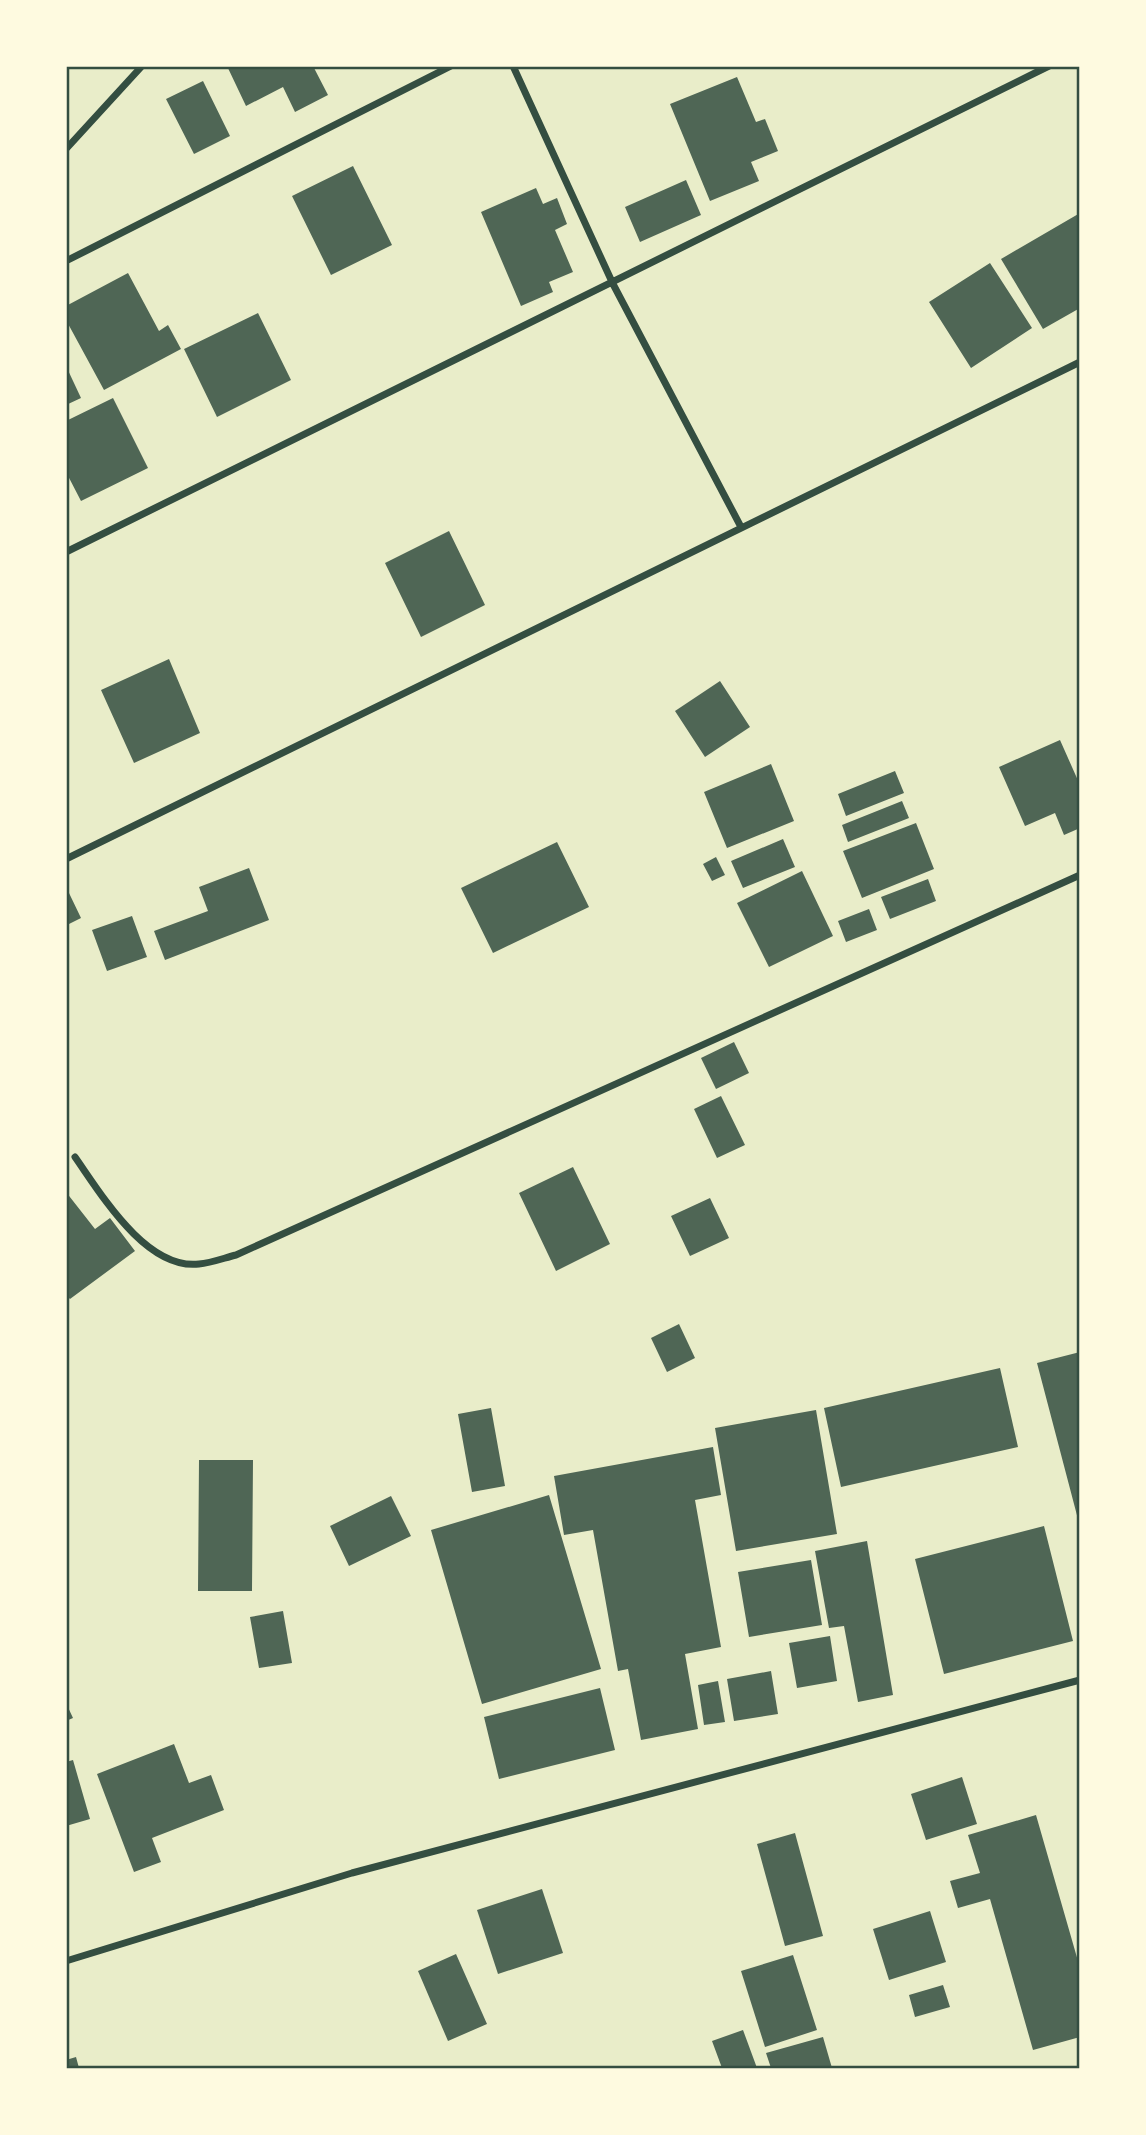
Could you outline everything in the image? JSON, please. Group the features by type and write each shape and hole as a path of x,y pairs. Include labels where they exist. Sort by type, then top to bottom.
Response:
{"street":[{"path":"66,149 142,66"},
{"path":"66,261 451,66"},
{"path":"513,66 612,284 741,527"},
{"path":"66,552 1049,66"},
{"path":"66,859 1080,362"},
{"path":"75,1157 118,1217 143,1243 169,1259 197,1265 236,1255 1080,875"},
{"path":"66,1961 352,1873 1080,1680"}],"building":[{"path":"227,66 313,66 328,95 295,112 283,87 246,106"},
{"path":"737,77 756,122 765,119 778,151 751,162 759,181 710,201 670,104"},
{"path":"203,81 230,136 194,154 166,99"},
{"path":"353,166 392,245 331,275 292,196"},
{"path":"686,180 701,215 640,242 625,207"},
{"path":"536,188 543,204 557,198 567,224 555,230 573,272 549,282 553,292 521,306 481,212"},
{"path":"1080,213 1080,308 1043,329 1001,259"},
{"path":"990,263 1032,328 971,368 929,302"},
{"path":"128,273 159,331 168,325 181,349 104,390 66,320 66,306"},
{"path":"258,313 291,380 217,417 184,349"},
{"path":"66,366 81,398 66,405"},
{"path":"113,398 148,468 81,501 66,472 66,421"},
{"path":"449,531 485,605 421,637 385,563"},
{"path":"169,659 200,733 134,763 101,690"},
{"path":"720,681 750,727 705,757 675,711"},
{"path":"1060,740 1080,785 1080,828 1064,835 1055,813 1025,826 999,767"},
{"path":"771,764 794,821 727,848 704,792"},
{"path":"895,771 904,793 846,816 838,794"},
{"path":"902,801 909,818 848,842 842,825"},
{"path":"916,823 934,869 862,898 843,851"},
{"path":"783,839 795,867 743,888 731,861"},
{"path":"557,842 589,907 493,953 461,888"},
{"path":"716,857 725,875 712,881 703,864"},
{"path":"249,868 269,920 165,960 154,931 208,911 199,887"},
{"path":"802,871 833,936 769,967 737,903"},
{"path":"928,879 936,901 890,919 881,897"},
{"path":"69,893 81,918 69,924 66,919 66,895"},
{"path":"869,909 877,930 846,942 838,921"},
{"path":"132,916 147,957 107,971 92,930"},
{"path":"734,1042 749,1073 716,1089 701,1058"},
{"path":"721,1096 745,1145 717,1158 694,1109"},
{"path":"573,1167 610,1244 556,1271 519,1193"},
{"path":"66,1192 95,1229 110,1218 135,1251 70,1299 66,1295"},
{"path":"710,1198 729,1238 690,1256 671,1216"},
{"path":"679,1324 695,1358 667,1372 651,1338"},
{"path":"1080,1352 1080,1523 1079,1523 1037,1363"},
{"path":"1000,1368 1018,1447 841,1487 824,1408"},
{"path":"491,1408 505,1486 472,1492 458,1414"},
{"path":"816,1410 837,1534 736,1551 715,1428"},
{"path":"713,1447 721,1495 695,1500 721,1647 685,1654 698,1729 641,1740 628,1669 618,1671 593,1530 564,1535 554,1476"},
{"path":"199,1460 253,1460 252,1591 198,1591"},
{"path":"549,1495 601,1669 482,1704 431,1530"},
{"path":"391,1496 411,1536 349,1566 330,1526"},
{"path":"1044,1526 1073,1641 944,1674 915,1559"},
{"path":"867,1541 893,1695 858,1702 844,1626 829,1628 815,1551"},
{"path":"811,1560 822,1625 749,1637 738,1572"},
{"path":"283,1611 292,1663 259,1668 250,1617"},
{"path":"830,1636 837,1681 797,1688 789,1643"},
{"path":"771,1671 778,1714 734,1721 727,1679"},
{"path":"718,1681 725,1722 704,1725 698,1685"},
{"path":"600,1688 615,1750 499,1779 484,1717"},
{"path":"66,1703 73,1718 66,1721"},
{"path":"174,1744 189,1783 211,1775 224,1810 152,1838 161,1862 134,1872 97,1774"},
{"path":"73,1760 90,1819 66,1826 66,1762"},
{"path":"962,1777 977,1824 926,1840 911,1794"},
{"path":"1036,1815 1080,1968 1080,2037 1033,2050 990,1899 958,1908 950,1881 980,1873 968,1835"},
{"path":"795,1833 823,1936 785,1946 757,1844"},
{"path":"542,1889 563,1953 498,1974 477,1910"},
{"path":"930,1911 946,1962 889,1980 873,1929"},
{"path":"456,1954 487,2024 448,2041 418,1971"},
{"path":"793,1955 817,2030 765,2047 741,1971"},
{"path":"943,1985 950,2007 915,2017 909,1995"},
{"path":"743,2030 757,2068 722,2068 712,2041"},
{"path":"823,2037 832,2068 771,2068 766,2053"},
{"path":"76,2057 79,2068 66,2068 66,2060"}]}
